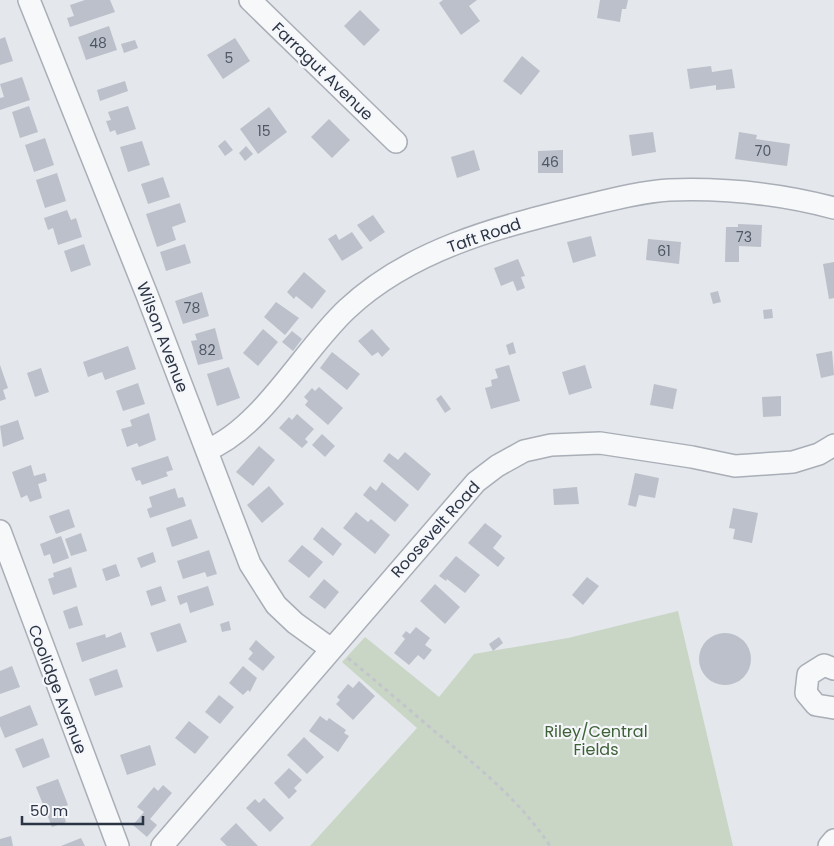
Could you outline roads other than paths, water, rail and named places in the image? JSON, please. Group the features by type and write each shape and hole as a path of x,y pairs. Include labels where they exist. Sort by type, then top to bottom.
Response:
{"street":[{"name":"Wilson Avenue","path":"29,0 207,450 227,509 250,564 276,605 294,623 331,649"},
{"name":"Farragut Avenue","path":"250,0 396,142"},
{"name":"Taft Road","path":"207,450 224,443 248,424 322,336 346,310 372,287 404,266 458,242 515,223 619,198 668,190 720,190 812,202 834,208"},
{"name":"Roosevelt Road","path":"162,846 476,482 496,466 524,451 551,445 600,443 692,457 735,466 793,462 827,449"},
{"name":"Coolidge Avenue","path":"0,531 118,846"},
{"path":"834,669 824,664 808,675 806,693 816,705 834,708"},
{"path":"829,846 834,840"}],"park label":[{"name":"Riley/Central Fields","path":"596,740"}]}
